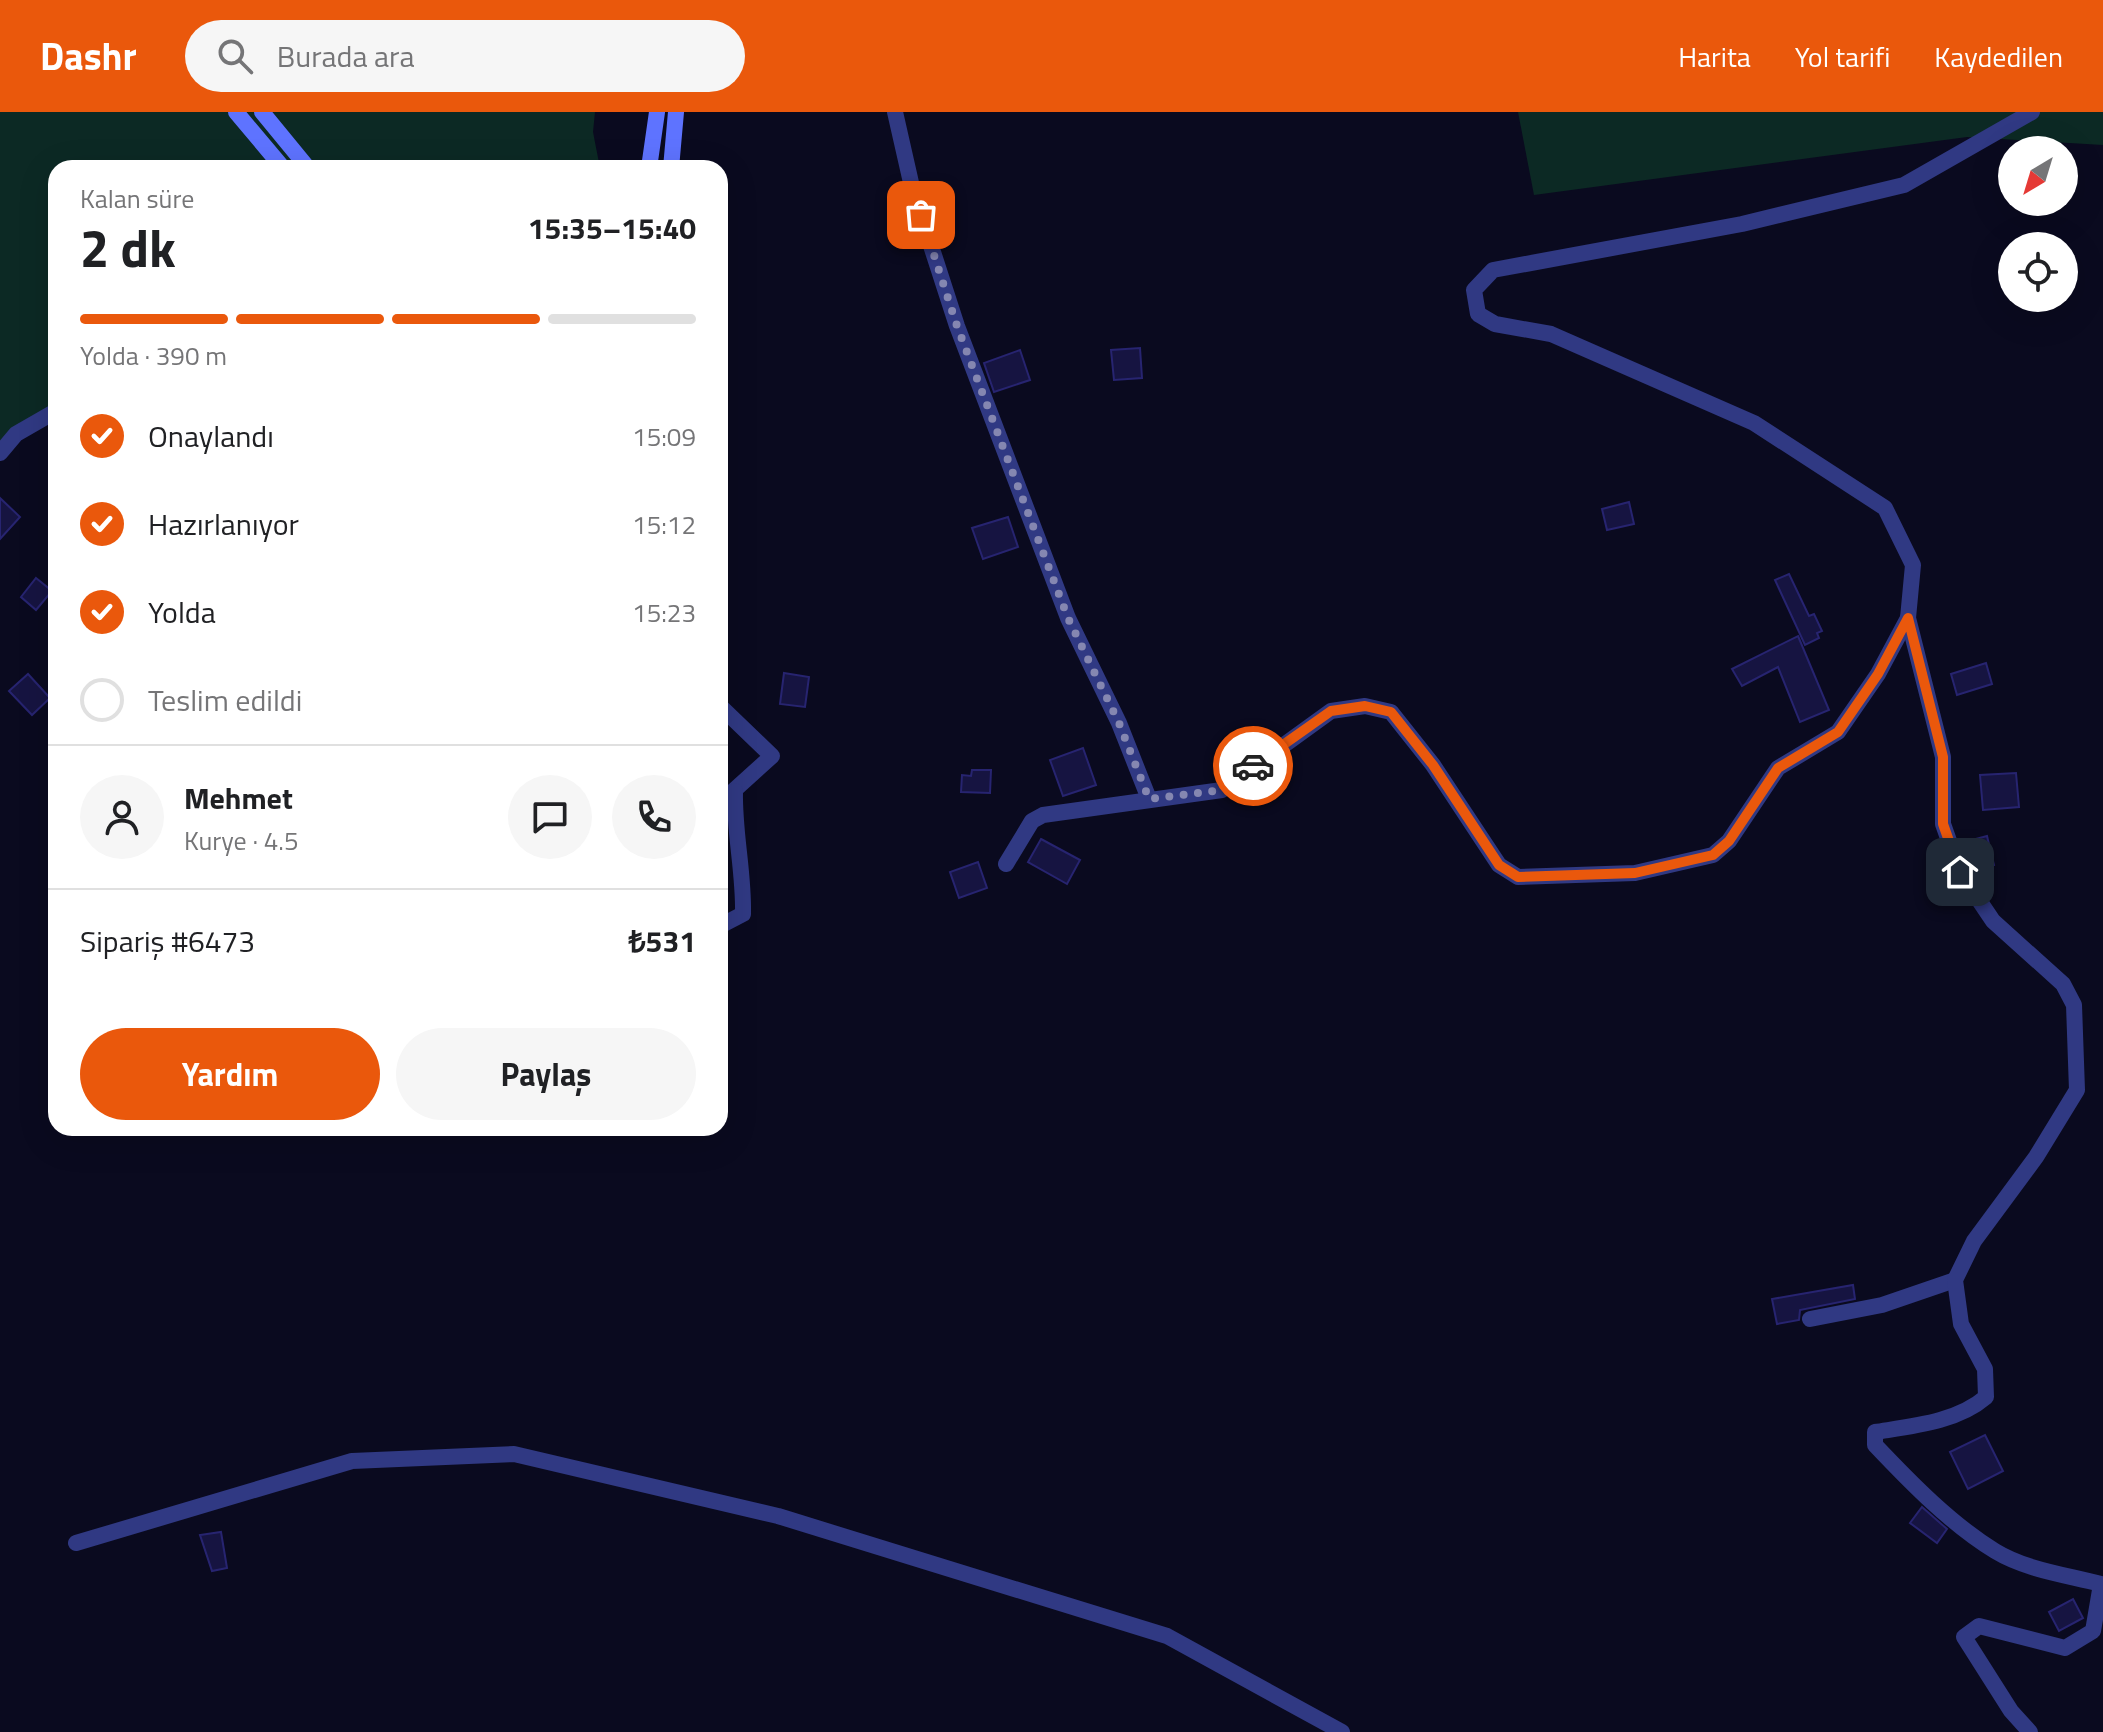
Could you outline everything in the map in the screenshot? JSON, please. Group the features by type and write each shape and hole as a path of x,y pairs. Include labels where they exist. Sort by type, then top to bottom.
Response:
{"main road":[{"path":"236,112 276,160"},
{"path":"262,112 301,160"},
{"path":"650,160 657,112"},
{"path":"672,160 676,112"}],"street":[{"path":"895,112 912,187 957,326 1068,618 1119,723 1149,799"},
{"path":"2030,1732 2011,1711 1964,1637 1979,1626 2065,1648 2093,1631 2101,1584 2041,1569 1996,1552 1905,1477 1875,1445 1875,1432 1915,1426 1970,1410 1986,1397 1985,1369 1961,1324 1955,1280 1974,1241 2036,1157 2077,1090 2074,1005 2063,984 1993,921 1960,872 1943,824 1943,757 1908,618 1913,565 1885,508 1754,423 1551,334 1495,324 1478,314 1474,290 1493,270 1742,224 1904,185 2026,119 2032,112"},
{"path":"0,453 16,434 48,416"},
{"path":"1006,864 1032,821 1043,815 1222,790 1331,711 1365,706 1391,712 1433,765 1499,865 1518,877 1635,873 1713,855 1729,841 1778,768 1838,732 1878,674 1908,618"},
{"path":"728,714 772,756 728,797"},
{"path":"728,922 743,914 744,882 734,830 735,791"},
{"path":"1810,1319 1882,1305 1955,1280"},
{"path":"76,1543 352,1461 514,1454 778,1516 1167,1636 1342,1732"}],"green space":[{"path":"0,112 595,112 593,132 598,160 48,160 48,416 0,443"},
{"path":"1518,112 2103,112 2103,145 2078,144 2078,136 1967,137 1534,195"}],"building":[{"path":"1140,348 1142,378 1114,380 1111,350"},
{"path":"1020,350 1030,380 994,392 984,363"},
{"path":"0,498 20,517 0,539"},
{"path":"1629,502 1634,524 1607,530 1602,509"},
{"path":"1008,517 1018,547 983,559 972,528"},
{"path":"1789,574 1809,616 1814,614 1822,631 1817,633 1819,638 1805,645 1775,580"},
{"path":"36,578 48,588 48,596 36,610 21,597"},
{"path":"1798,636 1829,710 1800,722 1778,667 1742,686 1732,669"},
{"path":"1986,663 1992,684 1957,695 1951,674"},
{"path":"784,673 809,677 805,707 780,704"},
{"path":"28,674 48,696 48,700 32,715 9,691"},
{"path":"1083,748 1096,785 1063,796 1050,760"},
{"path":"972,770 991,770 990,793 961,792 962,775 971,776"},
{"path":"2016,773 2019,807 1983,810 1980,775"},
{"path":"1987,836 1994,865 1979,869 1972,840"},
{"path":"1041,839 1080,860 1067,884 1028,862"},
{"path":"978,862 987,888 959,898 950,872"},
{"path":"1853,1285 1855,1299 1800,1310 1799,1320 1777,1324 1772,1299"},
{"path":"1985,1435 2003,1471 1968,1489 1950,1452"},
{"path":"1922,1507 1947,1529 1937,1543 1910,1523"},
{"path":"221,1532 227,1568 212,1571 200,1535"},
{"path":"2073,1599 2083,1618 2059,1631 2049,1612"}],"way so far":[{"path":"921,215 957,326 1068,618 1119,723 1149,799 1222,790 1253,766"}],"route":[{"path":"1253,766 1331,711 1365,706 1391,712 1433,765 1499,865 1518,877 1635,873 1713,855 1729,841 1778,768 1838,732 1878,674 1908,618 1923,689 1943,757 1943,824 1960,872"}]}
